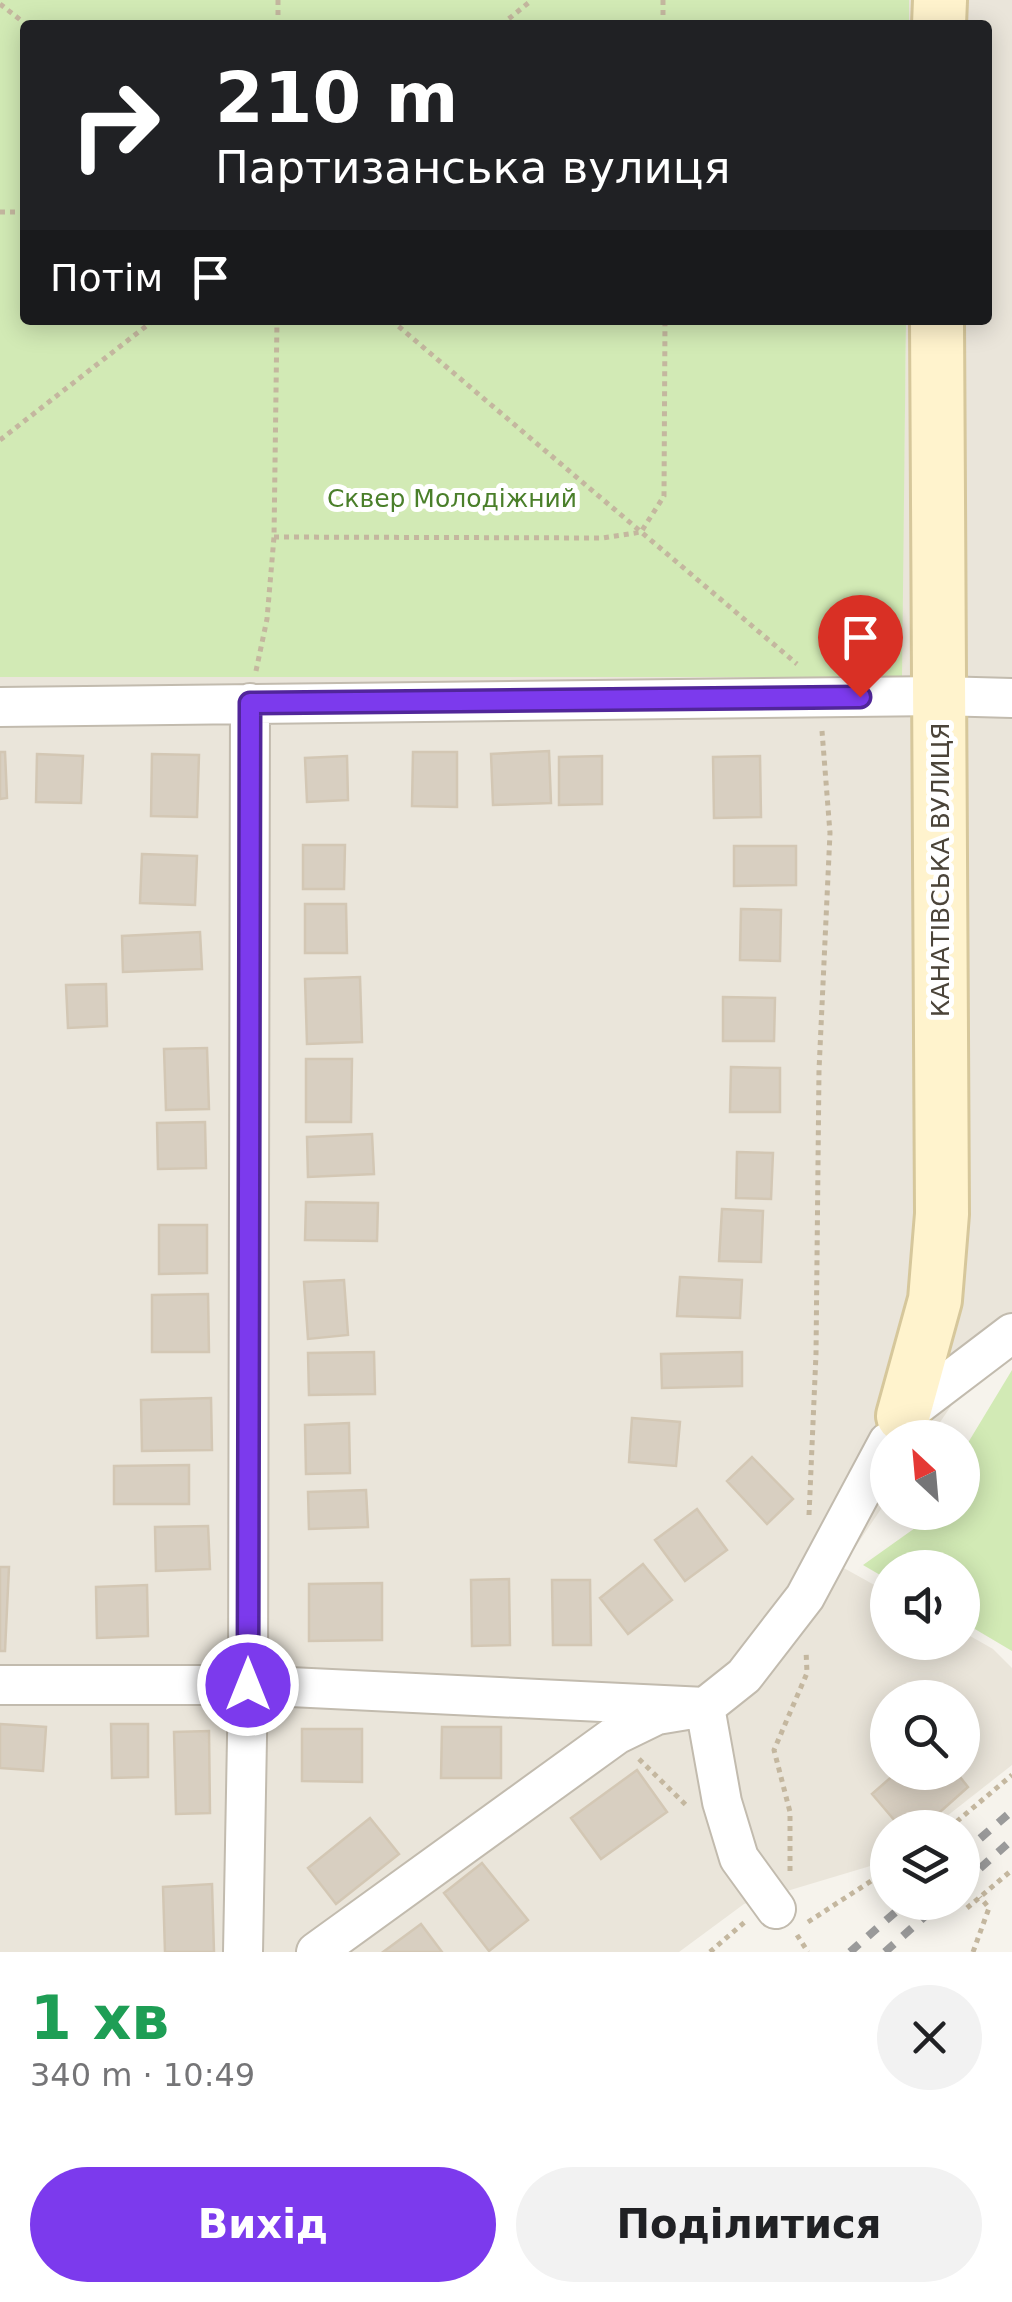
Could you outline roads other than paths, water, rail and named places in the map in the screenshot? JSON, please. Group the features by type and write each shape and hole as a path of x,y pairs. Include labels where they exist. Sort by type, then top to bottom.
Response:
{"street":[{"name":"КАНАТІВСЬКА ВУЛИЦЯ","path":"898,1420 934,1300 942,1214 937,325"},
{"path":"0,707 1012,698"},
{"path":"242,1952 248,1685 250,703"},
{"path":"908,1420 1012,1332"},
{"path":"316,1952 616,1735 657,1715 706,1708 744,1676 805,1597 870,1476"},
{"path":"0,1684 248,1685 706,1708"},
{"path":"706,1708 722,1802 739,1858 783,1906"}],"railway":[{"path":"980,1839 1012,1811"},
{"path":"980,1868 1012,1840"},
{"path":"850,1952 886,1920"},
{"path":"885,1952 921,1920"}],"park label":[{"name":"Сквер Молодіжний","path":"452,498"}]}
